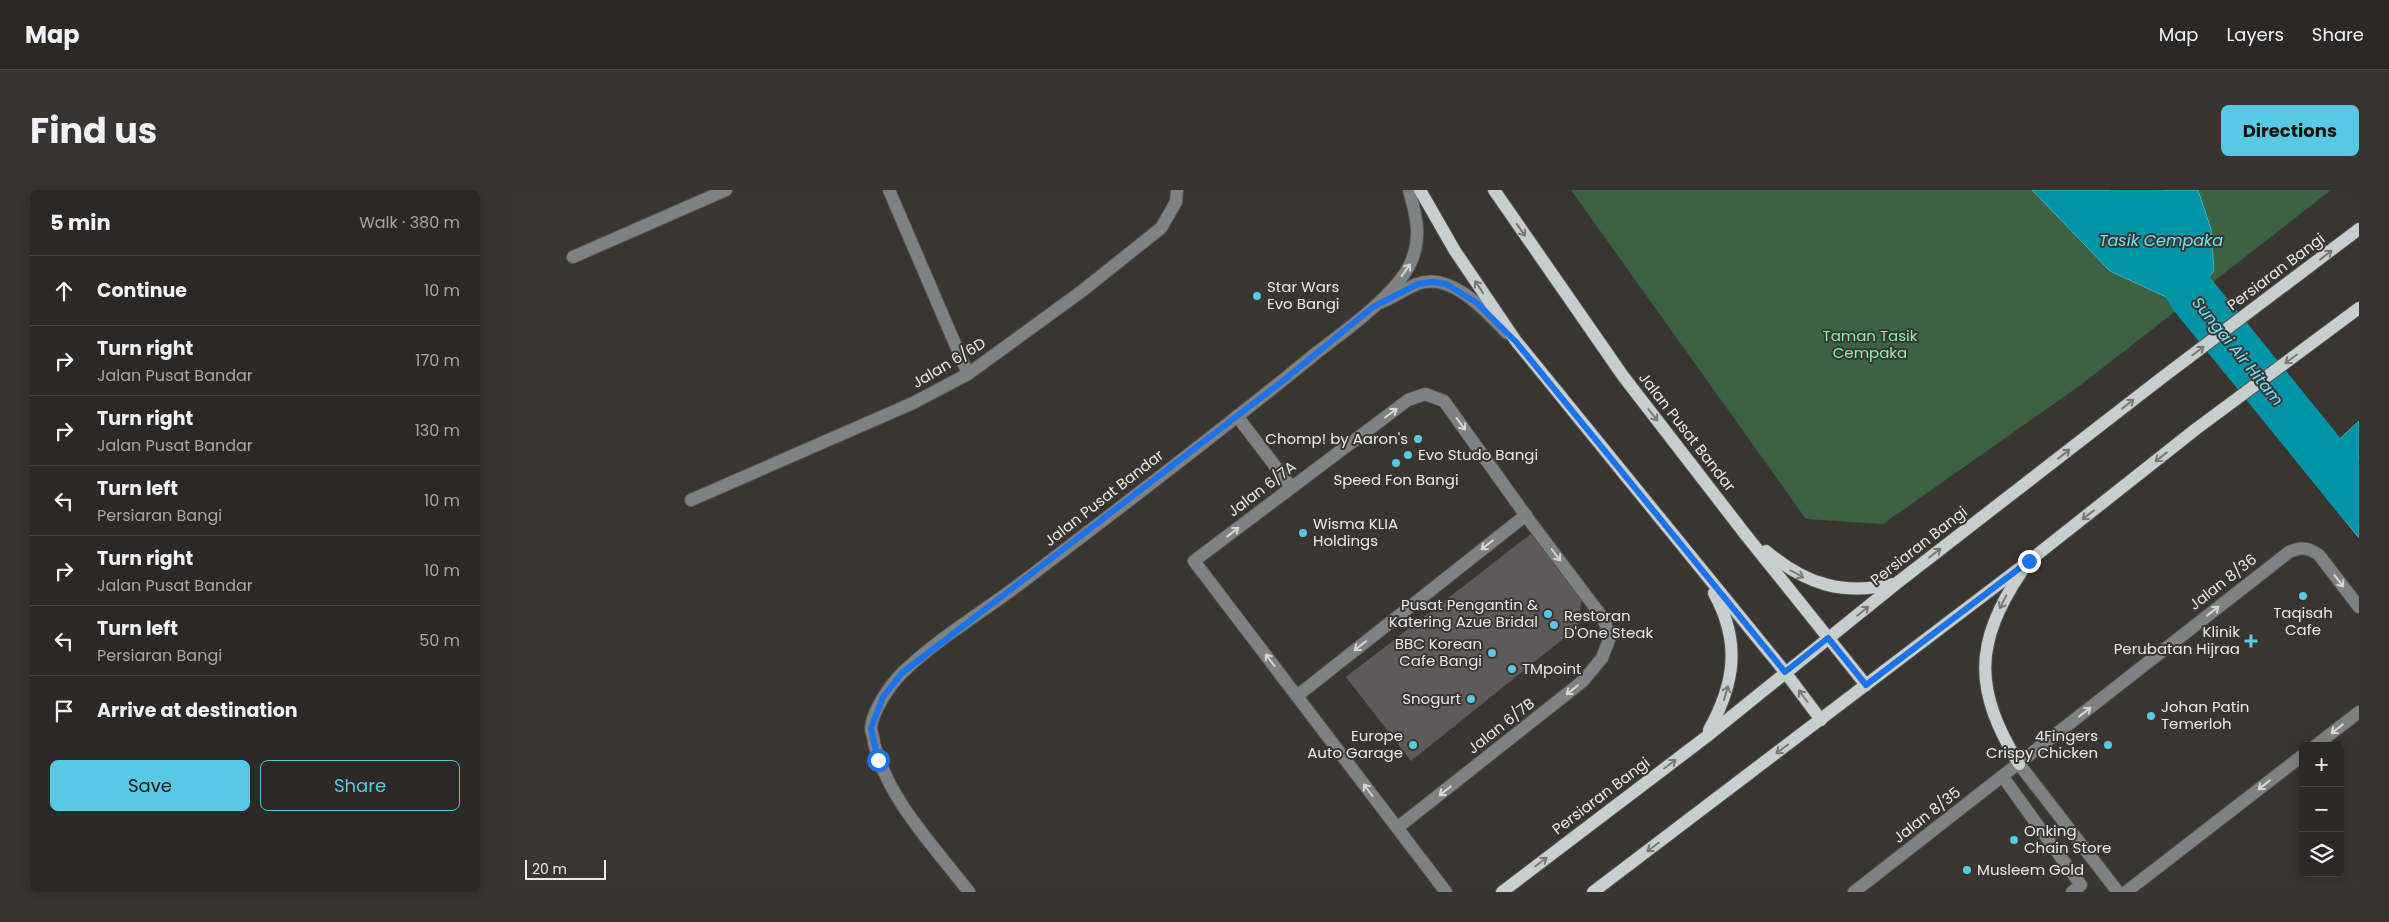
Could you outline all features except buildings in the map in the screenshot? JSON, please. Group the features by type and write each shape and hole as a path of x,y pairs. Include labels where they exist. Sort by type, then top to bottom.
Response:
{"main road":[{"name":"Jalan Pusat Bandar","path":"1420,190 1455,251 1516,342 1785,672 1821,720"},
{"name":"Jalan Pusat Bandar","path":"1494,190 1623,376 1745,534 1866,685"},
{"name":"Persiaran Bangi","path":"1502,892 1706,737 1897,583 2159,380 2359,229"},
{"path":"1594,892 2029,561 2196,429 2359,308"},
{"path":"1745,534 1788,568 1816,582 1858,590 1874,589 1897,583"},
{"path":"2019,764 2005,740 1987,696 1986,649 2000,609 2029,561"},
{"path":"1701,569 1727,622 1732,654 1732,669 1725,697 1706,737"}],"street":[{"path":"573,257 726,190"},
{"path":"889,190 968,374"},
{"name":"Jalan 6/6D","path":"692,500 913,403 968,374 1082,291 1161,228 1176,202 1177,190"},
{"name":"Jalan Pusat Bandar","path":"969,892 894,794 878,760 871,728 883,697 902,673 1237,416 1373,307 1410,265 1416,249 1419,238 1409,190"},
{"name":"Jalan Pusat Bandar","path":"1373,307 1418,284 1432,282 1446,284 1477,303 1516,342"},
{"name":"Jalan 6/7A","path":"1297,696 1194,561 1408,400 1425,394 1444,401 1526,515"},
{"path":"1237,416 1291,487"},
{"path":"1446,892 1297,696 1526,515"},
{"name":"Jalan 6/7B","path":"1397,828 1583,681 1602,658 1610,637 1603,618 1526,515"},
{"name":"Jalan 8/36","path":"2019,764 2289,552 2300,547 2310,549 2319,555 2359,607"},
{"path":"2320,742 2359,712"},
{"path":"2126,892 2299,758"},
{"path":"2019,764 2118,892"},
{"name":"Jalan 8/35","path":"1854,892 2019,764"},
{"path":"2003,777 2081,884 2072,892"}],"green space":[{"name":"Taman Tasik Cempaka","path":"1571,190 2331,190 2082,384 1883,524 1806,519"}],"water":[{"name":"Tasik Cempaka","path":"2032,190 2198,190 2211,229 2214,271 2192,294 2166,297 2110,271"},
{"path":"2359,421 2359,538 2305,471"}],"waterway":[{"name":"Sungai Air Hitam","path":"2135,190 2192,294 2359,500"}],"place":[{"name":"Star Wars Evo Bangi","path":"1257,296"},
{"name":"Chomp! by Aaron's","path":"1418,439"},
{"name":"Evo Studo Bangi","path":"1408,455"},
{"name":"Speed Fon Bangi","path":"1396,463"},
{"name":"Wisma KLIA Holdings","path":"1303,533"},
{"name":"Taqisah Cafe","path":"2303,596"},
{"name":"Pusat Pengantin & Katering Azue Bridal","path":"1548,614"},
{"name":"Restoran D'One Steak","path":"1554,625"},
{"name":"Klinik Perubatan Hijraa","path":"2251,641"},
{"name":"BBC Korean Cafe Bangi","path":"1492,653"},
{"name":"TMpoint","path":"1512,669"},
{"name":"Snogurt","path":"1471,699"},
{"name":"Johan Patin Temerloh","path":"2151,716"},
{"name":"Europe Auto Garage","path":"1413,745"},
{"name":"4Fingers Crispy Chicken","path":"2108,745"},
{"name":"Onking Chain Store","path":"2014,840"},
{"name":"Musleem Gold","path":"1967,870"}],"route":[{"path":"878,760 871,728 883,697 902,673 1284,380 1373,307 1418,284 1432,282 1446,284 1477,303 1516,342 1785,672 1828,638 1866,685 2029,561"}]}
